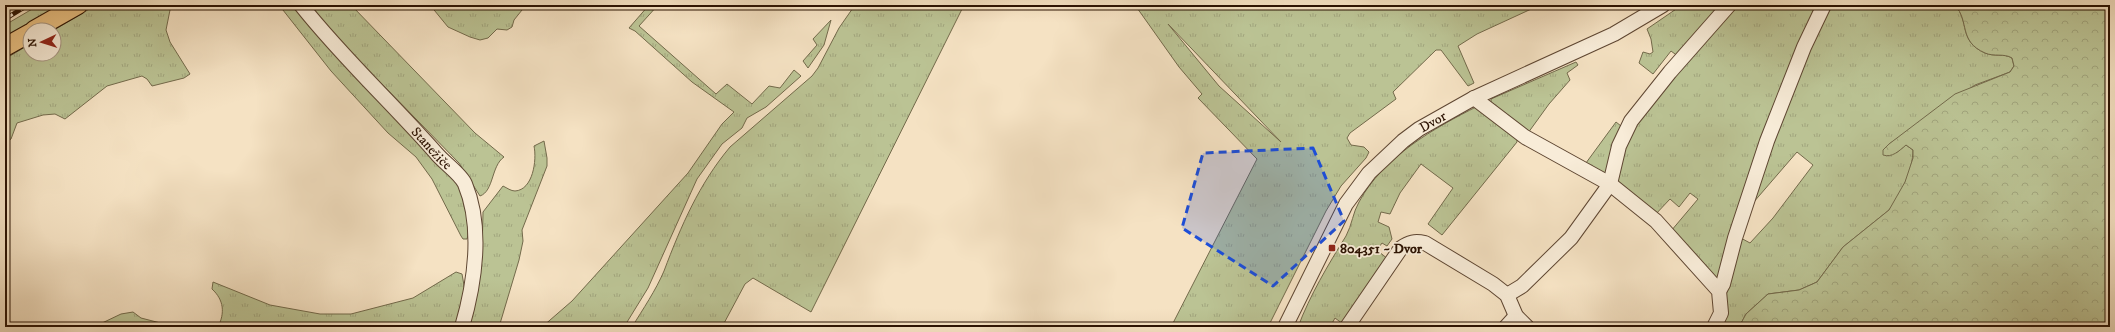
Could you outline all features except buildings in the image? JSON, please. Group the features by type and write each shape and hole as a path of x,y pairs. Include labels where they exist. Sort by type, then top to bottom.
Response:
{"main road":[{"path":"48,22 78,5"},
{"path":"5,47 22,37"}],"street":[{"name":"Stanežiče","path":"301,5 348,58 465,182 474,211 474,255 468,305 462,327"},
{"name":"Dvor","path":"1285,327 1346,204 1369,173 1403,141 1419,129 1474,98 1614,34 1663,5"},
{"path":"1507,295 1522,286 1571,238 1610,184 1619,146 1631,121 1670,72 1729,5"},
{"path":"1714,327 1721,313 1719,291 1723,284 1735,238 1767,142 1804,47 1824,5"},
{"path":"1474,98 1525,137 1610,184 1656,221 1719,291"},
{"path":"1347,327 1401,248 1407,243 1417,242 1425,243 1493,284 1507,295 1516,316 1527,327"},
{"path":"1506,327 1516,316"}],"highlighted area":[{"path":"1313,148 1344,221 1273,286 1182,228 1203,153"}],"green space":[{"path":"39,5 62,5 33,22 22,22 22,28 5,38 5,25"},
{"path":"96,5 171,5 166,30 170,42 190,74 184,78 152,86 147,79 142,76 107,86 65,119 55,114 43,115 17,123 11,139 5,143 5,59 22,49 22,62 62,62 62,25"},
{"path":"279,5 294,5 456,181 468,209 469,232 467,239 463,239 461,236 432,179 416,157 388,133 331,71"},
{"path":"310,5 351,5 475,133 504,157 497,166 485,193 480,196 459,163 333,34"},
{"path":"430,5 526,5 514,20 512,27 507,30 497,29 488,38 480,40 448,27"},
{"path":"649,5 658,5 639,26 716,94 727,84 752,104 769,86 780,88 794,70 801,76 766,107 747,118 742,128 722,144 697,179 648,288 624,327 542,327 572,301 688,173 722,124 734,112 692,82 635,31 629,28"},
{"path":"855,5 964,5 811,312 753,278 745,284 722,327 632,327 661,278 692,206 719,161 730,147 812,76 818,68 839,28"},
{"path":"1135,5 1540,5 1477,34 1458,46 1474,83 1468,86 1441,50 1436,50 1393,92 1396,99 1350,133 1347,138 1351,145 1364,147 1369,152 1366,158 1341,186 1326,211 1268,327 1171,327 1257,159 1198,98 1202,94 1179,67","holes":["1168,24 1281,142 1219,86"]},
{"path":"1682,5 1726,5 1679,57 1671,51 1653,74 1639,63 1643,52 1650,54 1653,52 1651,39 1647,29"},
{"path":"1735,5 1821,5 1723,277 1714,278 1671,231 1698,199 1690,193 1679,207 1670,199 1654,216 1619,186 1616,176 1634,123"},
{"path":"1828,5 1955,5 1962,18 1971,43 1985,53 2012,58 2014,66 2010,72 1975,85 1889,144 1896,153 1906,145 1913,150 1909,174 1898,197 1889,210 1843,247 1817,282 1799,290 1768,294 1746,314 1739,327 1719,327 1739,237 1750,243 1773,218 1813,165 1797,152 1746,211"},
{"path":"1955,5 2110,5 2110,327 1739,327 1746,314 1768,294 1799,290 1817,282 1843,247 1889,210 1905,182 1913,158 1913,150 1906,145 1892,155 1883,155 1883,150 1889,144 1955,94 2010,72 2014,66 2012,58 1985,53 1971,43 1962,18"},
{"path":"831,20 824,45 808,68 803,61 817,45 813,39"},
{"path":"1576,62 1578,65 1567,73 1570,80 1549,104 1528,133 1491,103 1491,99"},
{"path":"1478,106 1517,135 1517,142 1442,235 1428,224 1453,188 1421,164 1400,193 1390,214 1381,212 1378,222 1389,227 1392,239 1387,246 1382,243 1377,250 1389,260 1343,324 1335,318 1330,327 1298,327 1326,269 1346,236 1357,206 1369,186 1382,171 1411,145 1444,124"},
{"path":"1616,122 1621,126 1610,169 1604,175 1583,167"},
{"path":"544,141 547,166 522,230 523,241 519,260 499,327 468,327 478,288 482,257 483,212 503,186 515,191 526,186 530,180 534,166 534,146"},
{"path":"456,272 462,274 465,291 457,327 218,327 222,317 222,307 219,298 212,289 213,282 270,305 320,314 351,314 413,298"},
{"path":"133,312 141,318 176,327 100,327 100,324 121,314"}],"railway":[{"path":"5,19 28,5"}],"place":[{"name":"804351 ~ Dvor","path":"1332,248"}]}
